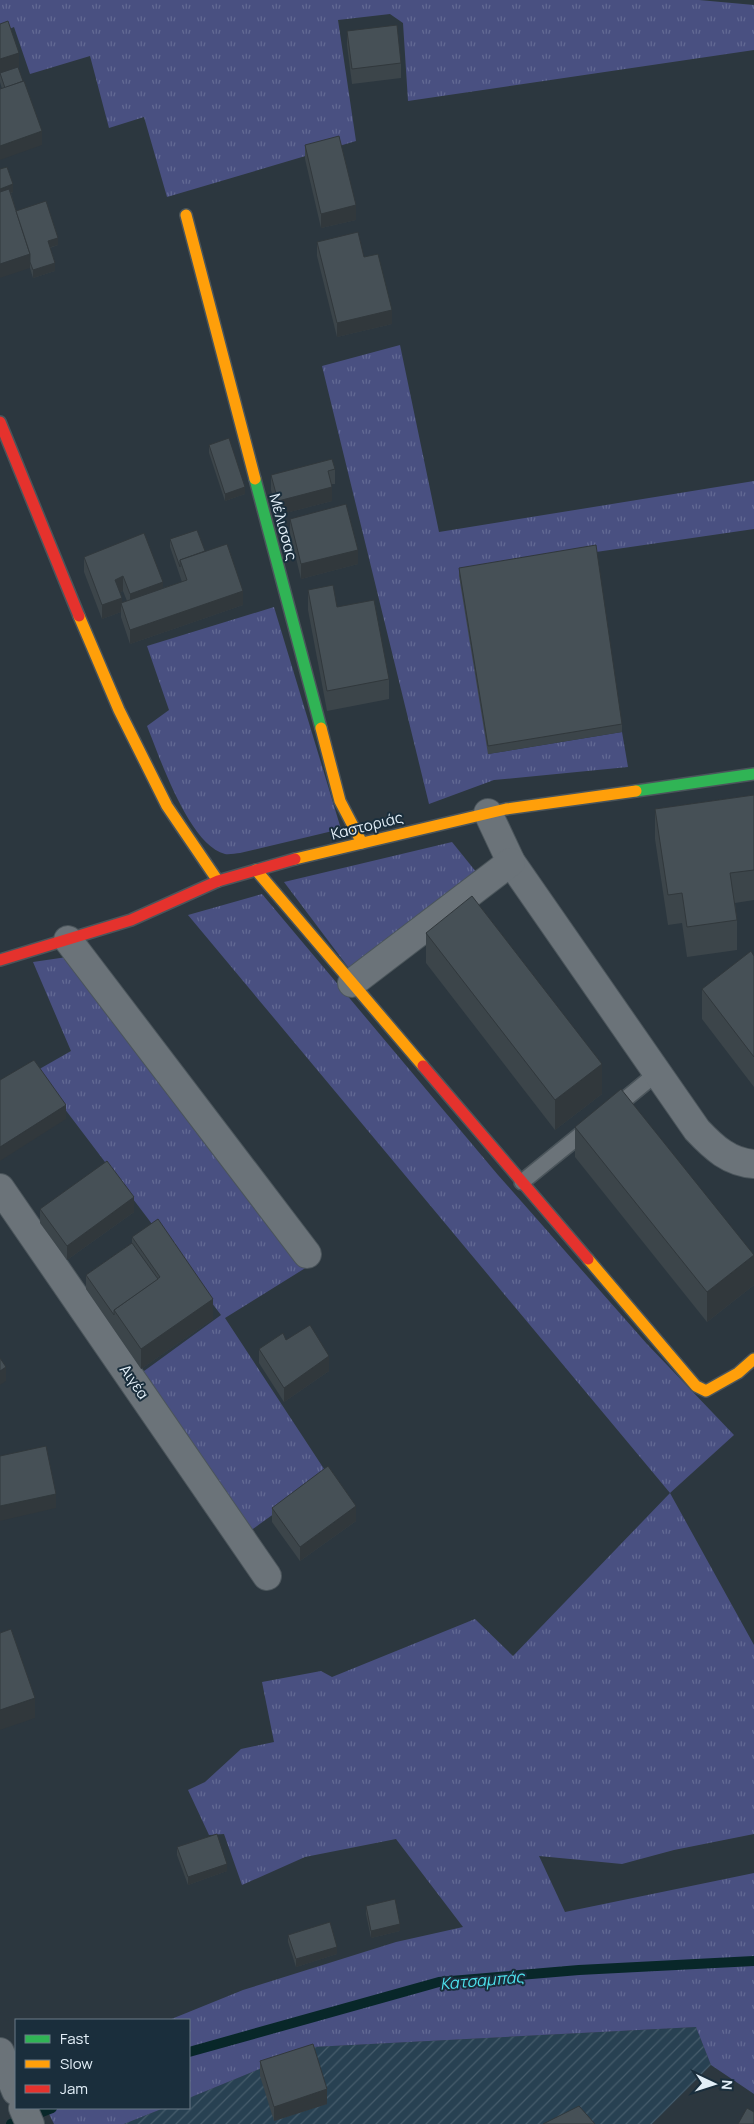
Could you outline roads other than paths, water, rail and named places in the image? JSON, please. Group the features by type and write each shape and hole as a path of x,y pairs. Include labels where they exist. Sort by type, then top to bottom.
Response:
{"street":[{"name":"Μέλισσας","path":"186,215 340,801 362,843"},
{"path":"0,422 94,654 119,710 167,806 218,881"},
{"name":"Καστοριάς","path":"0,960 131,920 218,881 362,843 488,813 754,774"},
{"path":"488,813 511,862 697,1130 712,1146 730,1158 754,1164"},
{"path":"352,983 511,862"},
{"path":"256,870 696,1386 706,1391 738,1373 754,1359"},
{"path":"68,940 307,1254"},
{"name":"Αιγέα","path":"0,1188 267,1576"},
{"path":"0,2052 15,2089"},
{"path":"23,2109 30,2124"}],"lane":[{"path":"522,1182 658,1073"}],"waterway":[{"name":"Κατσαμπάς","path":"190,2052 439,1982 579,1970 754,1961"},
{"name":"Κατσαμπάς","path":"11,2124 49,2109"}]}
